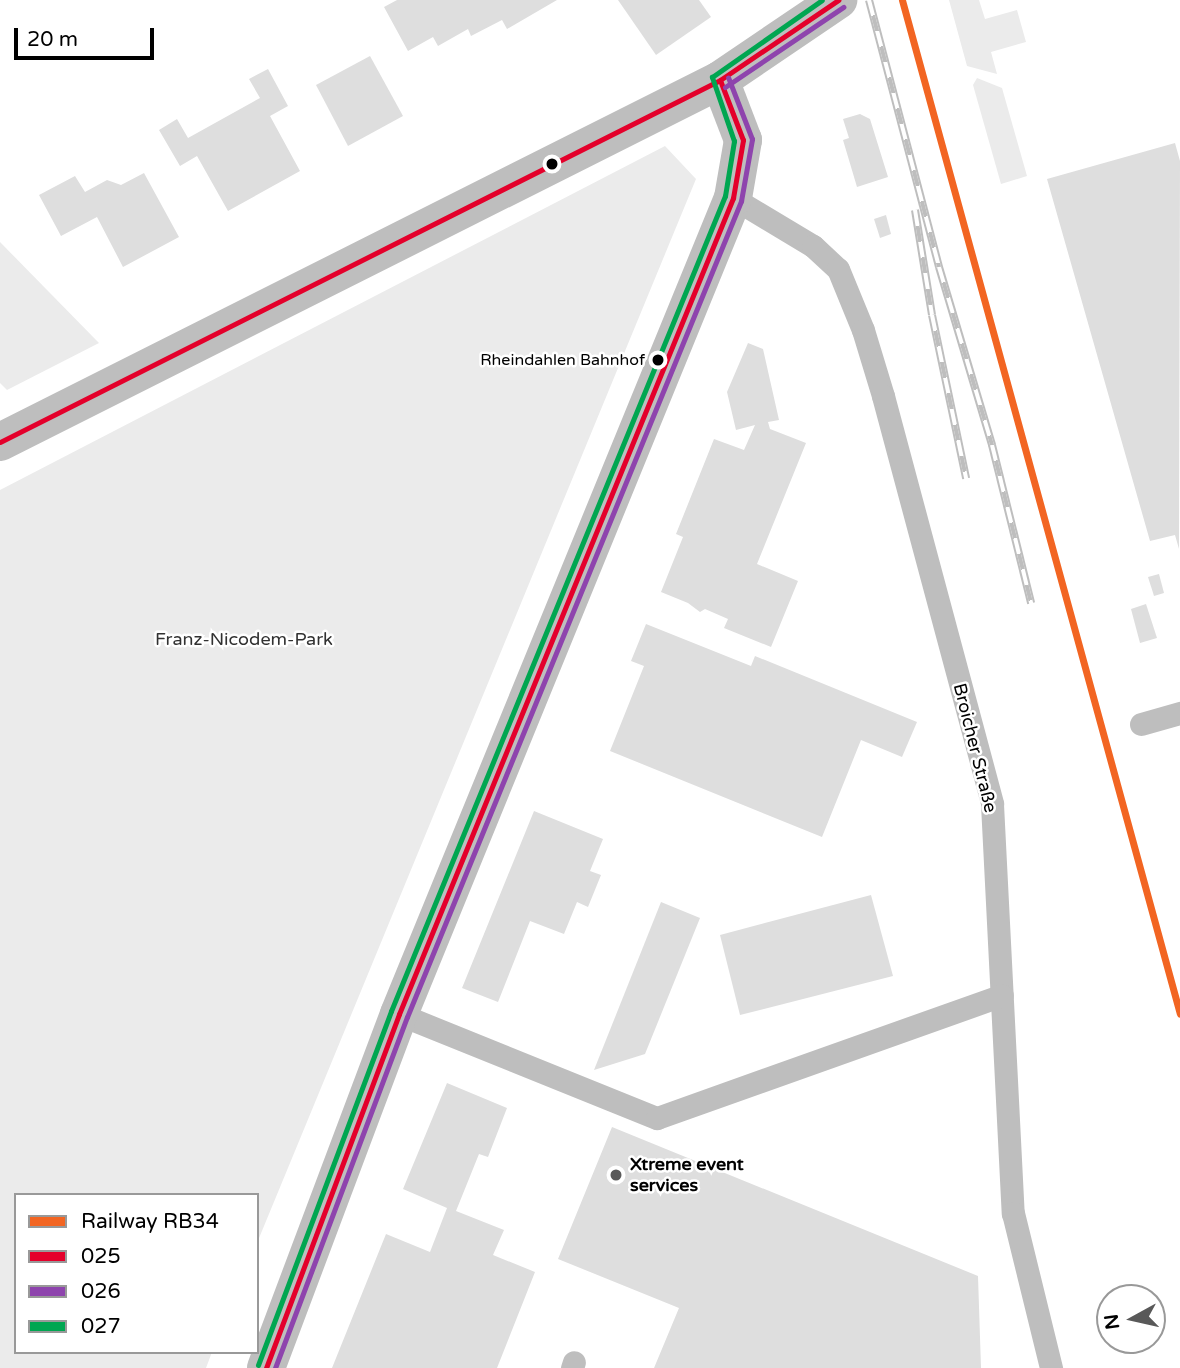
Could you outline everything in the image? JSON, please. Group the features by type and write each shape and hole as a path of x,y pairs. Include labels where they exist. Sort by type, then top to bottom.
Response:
{"street":[{"path":"0,442 720,80 838,0"},
{"path":"266,1368 399,1014 733,198 743,141 720,80"}],"lane":[{"name":"Broicher Straße","path":"733,198 826,256 838,269 863,330 992,804 1013,1213 1051,1368"},
{"path":"1140,724 1180,713"},
{"path":"399,1014 657,1118 1002,995"}],"green space":[{"path":"949,0 979,0 985,19 1017,10 1026,42 991,52 997,74 967,66"},
{"path":"977,78 1002,88 1027,176 1001,184 973,85"},
{"name":"Franz-Nicodem-Park","path":"665,146 696,179 259,1238 259,1193 14,1193 14,1354 211,1354 206,1368 0,1368 0,490"},
{"path":"0,242 99,343 7,390 0,383"}],"building":[{"path":"397,0 557,0 507,29 502,20 471,36 468,29 438,46 433,37 408,51 384,7"},
{"path":"618,0 699,0 711,17 656,55"},
{"path":"370,56 403,116 348,146 316,85"},
{"path":"268,69 288,106 270,116 300,171 228,211 197,156 180,166 159,130 177,119 188,138 260,98 249,79"},
{"path":"860,114 870,119 888,177 857,187 843,140 849,138 843,119"},
{"path":"1175,143 1180,161 1179,549 1175,535 1150,541 1047,179"},
{"path":"144,173 179,237 123,267 97,217 61,236 39,195 75,176 85,192 107,180 121,185"},
{"path":"886,215 891,234 880,238 874,219"},
{"path":"748,343 763,349 779,420 768,422 770,429 806,443 757,564 798,581 771,647 724,628 728,619 705,609 700,612 688,603 661,592 683,537 676,534 714,439 744,450 755,425 736,430 727,392"},
{"path":"1159,574 1164,593 1154,596 1148,577"},
{"path":"1146,604 1157,638 1140,643 1131,609"},
{"path":"646,624 751,666 755,656 917,722 902,757 861,740 822,837 610,751 644,666 631,661"},
{"path":"534,811 603,839 590,871 601,875 588,907 577,902 564,934 530,921 498,1002 462,988"},
{"path":"871,895 893,976 740,1015 720,935"},
{"path":"661,902 700,918 645,1054 594,1070"},
{"path":"447,1083 507,1108 488,1157 479,1154 456,1211 504,1230 493,1255 535,1272 497,1368 332,1368 386,1234 430,1252 447,1208 403,1189"},
{"path":"612,1127 978,1276 981,1368 654,1368 679,1308 558,1259"}],"railway":[{"path":"869,0 939,267 992,445 1031,603"},
{"path":"915,210 932,315 966,478"}],"rail line":[{"name":"RB34","path":"902,0 1180,1014"}],"transit line":[{"name":"027","path":"258,1365 391,1011 725,196 734,141 712,77 822,0"},
{"name":"025","path":"0,442 720,80 838,0"},
{"name":"026","path":"725,87 843,7"},
{"name":"026","path":"275,1368 407,1017 741,201 752,139 728,77"},
{"name":"025","path":"266,1368 399,1014 733,198 743,140 720,80"}],"place":[{"name":"Rheindahlen Bahnhof","path":"658,360"},
{"name":"Xtreme event services","path":"616,1175"}]}
